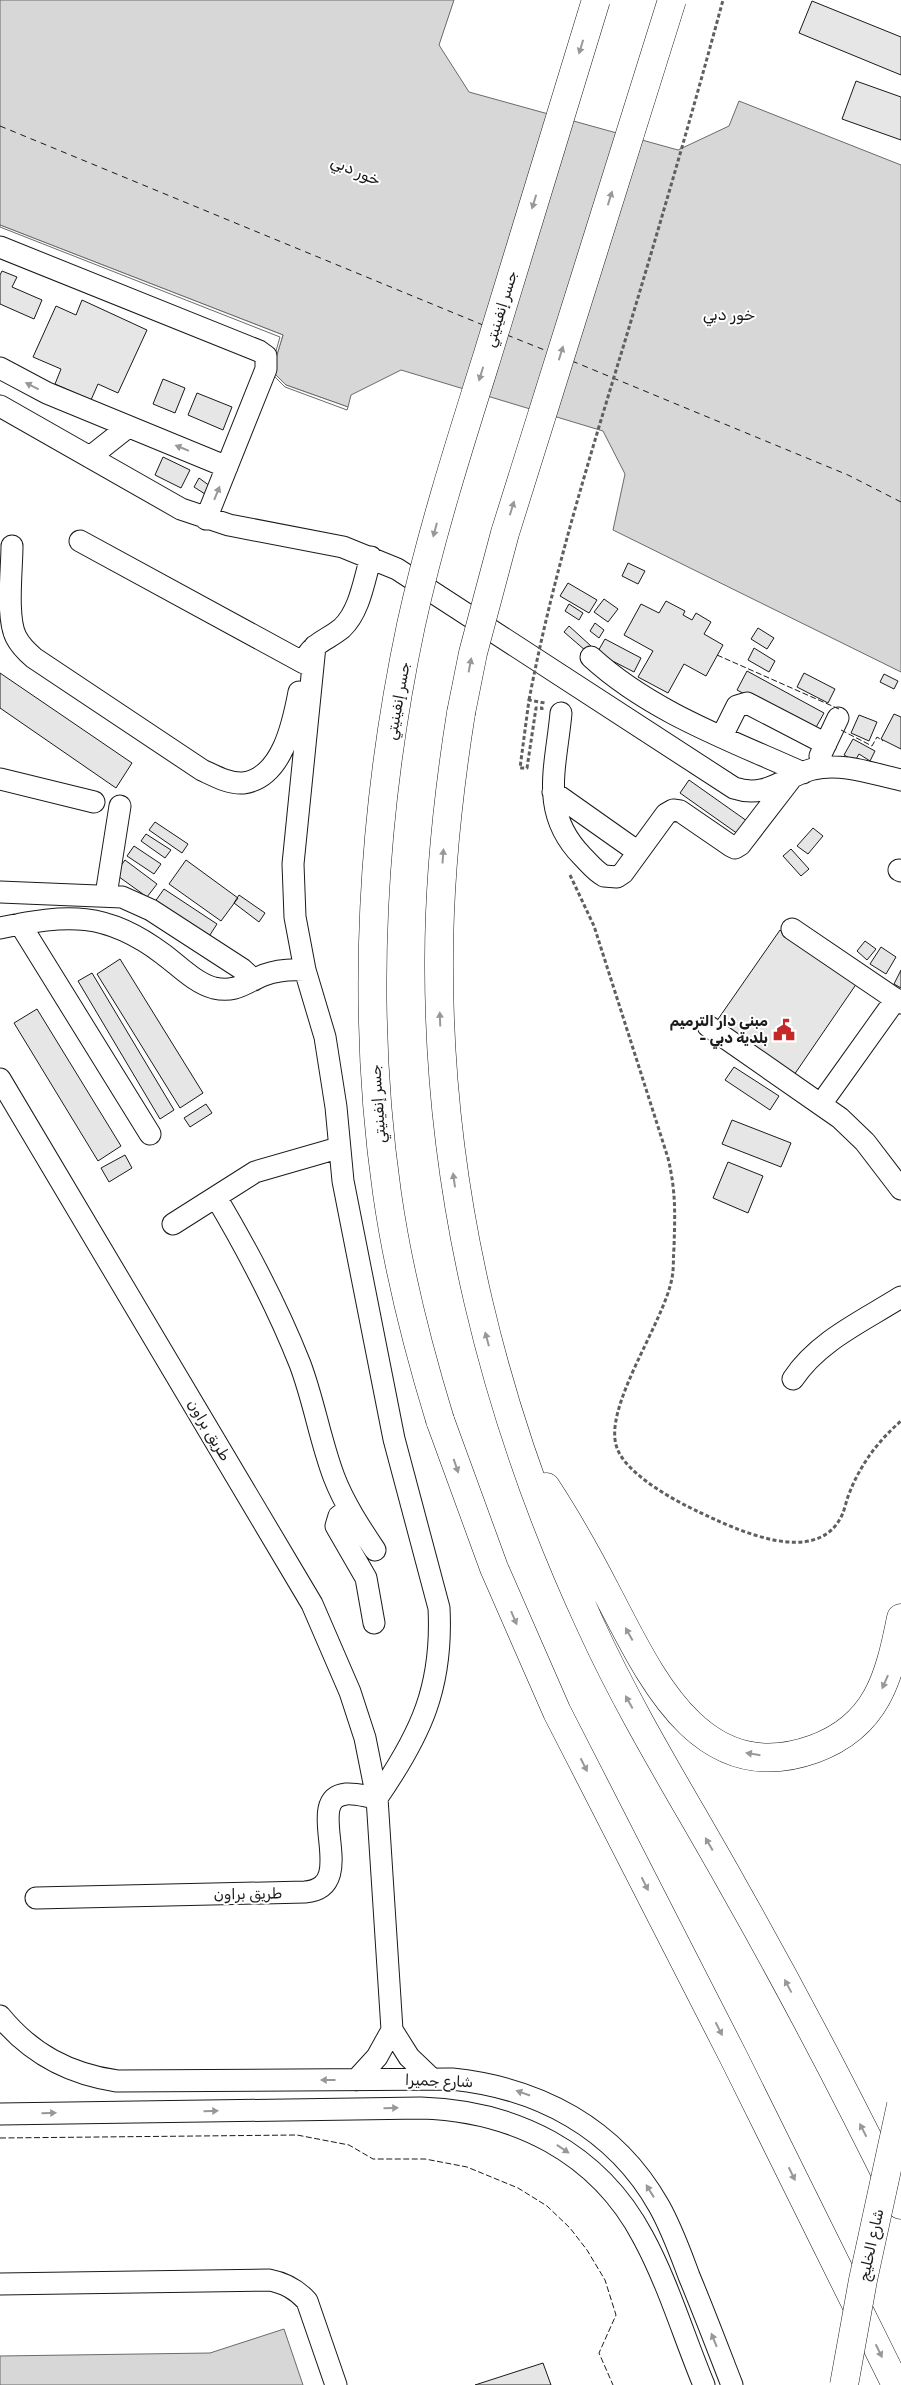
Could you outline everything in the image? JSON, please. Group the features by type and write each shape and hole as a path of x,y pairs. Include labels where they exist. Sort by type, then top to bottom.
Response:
{"main road":[{"name":"جسر إنفينيتي","path":"596,0 426,561 399,689 381,819 373,949 375,1080 387,1195 409,1309 440,1420 494,1568 557,1712 734,2058 896,2385"},
{"path":"672,0 493,575 473,652 452,774 443,862 439,960 443,1083 449,1144 464,1240 483,1327 518,1445 565,1570 620,1687 785,1980 901,2205"},
{"path":"518,1445 576,1535 638,1651 664,1693 690,1725 719,1745 735,1751 770,1757 805,1752 837,1738 864,1716 883,1687 890,1670 901,1618"},
{"name":"شارع الخليج","path":"844,2385 863,2280 901,2105"}],"street":[{"path":"0,246 263,353 268,360 266,369 206,519"},
{"path":"0,368 47,394 227,466"},
{"path":"0,406 158,497 206,519 318,541 370,557 423,584 571,684 734,788 745,792 757,792 803,773 848,768 901,780"},
{"path":"90,457 128,427"},
{"path":"80,541 310,654"},
{"path":"12,546 11,619 16,638 21,645 34,658 186,760 223,780 242,783 260,778 275,763 288,736 310,654 350,618 370,557"},
{"path":"310,654 293,864 295,917 305,970 325,1038 336,1107 338,1148 394,1438 433,1582 438,1608 440,1635 433,1690 425,1716 405,1757 377,1798"},
{"path":"591,657 608,673 647,700 803,773"},
{"path":"722,736 737,706 747,703 826,744"},
{"path":"551,711 553,792 559,827 571,845 599,873 604,876 617,877 623,873 666,814 672,810 680,811 731,846 735,848 740,845 826,744 838,718"},
{"path":"0,779 94,802"},
{"path":"553,792 638,852"},
{"path":"106,895 120,806"},
{"path":"0,892 106,895 122,897 137,902 242,969 254,980"},
{"path":"150,1134 10,926 88,919 106,922 139,936 211,987 233,989 244,987 254,980 277,971 305,970"},
{"path":"792,929 898,1001 821,1104"},
{"path":"708,1026 840,1118 865,1142 901,1189"},
{"name":"طريق براون","path":"0,1079 312,1604 350,1692 365,1738 377,1798 392,2030 409,2057 432,2080"},
{"path":"173,1224 255,1172 338,1148"},
{"path":"216,1197 248,1251 271,1297 300,1365 315,1408 326,1454 349,1510 375,1550"},
{"path":"792,1379 806,1360 822,1346 901,1297"},
{"path":"349,1510 338,1516 336,1526 366,1578 374,1623"},
{"name":"طريق براون","path":"36,1898 312,1892 320,1889 330,1877 329,1811 334,1800 345,1794 377,1798"},
{"name":"شارع جميرا","path":"0,2016 13,2032 44,2056 79,2073 98,2078 117,2080 432,2080 477,2082 526,2094 572,2116 612,2147 646,2184 671,2229 732,2385"},
{"path":"356,2080 377,2057 392,2030"},
{"name":"شارع جميرا","path":"0,2114 421,2108 470,2112 518,2125 540,2135 581,2162 616,2196 630,2216 654,2259 704,2385"},
{"path":"0,2284 269,2280 280,2282 299,2292 306,2301 336,2385"}],"path":[{"path":"551,711 536,708 527,768 520,768 529,700 549,600 566,533 631,320 723,0"},
{"path":"529,700 551,711"},
{"path":"567,870 582,897 594,926 668,1158 675,1189 672,1278 662,1309 625,1392 616,1420 617,1448 628,1464 644,1479 687,1507 727,1526 773,1542 791,1543 812,1540 836,1525 842,1515 855,1478 865,1461 888,1432 901,1421"}],"water":[{"name":"خور دبي","path":"0,0 454,0 439,45 469,92 678,150 729,126 739,101 901,165 901,672 613,530 625,474 603,431 401,370 351,395 348,407 286,385 272,371 283,335 0,225"},
{"path":"284,2329 303,2385 0,2385 0,2356 210,2353"}],"pier":[{"path":"0,225 283,335 272,371 286,385 348,407 347,410 285,387 270,372 280,337 0,227"}],"building":[{"path":"812,1 901,37 901,75 799,33"},
{"path":"856,81 901,97 901,140 842,119"},
{"path":"2,271 17,277 12,287 42,300 34,319 0,304 0,275"},
{"path":"82,300 147,330 118,393 98,384 91,400 55,384 61,369 33,357 56,306 76,315"},
{"path":"163,379 185,388 175,413 153,404"},
{"path":"197,393 232,407 223,430 188,415"},
{"path":"163,457 190,470 181,488 155,475"},
{"path":"199,478 210,486 205,494 194,487"},
{"path":"628,563 645,571 638,584 622,576"},
{"path":"568,583 597,600 589,613 560,596"},
{"path":"604,599 618,609 608,622 594,612"},
{"path":"666,601 685,611 683,615 692,620 696,613 711,622 704,634 723,645 706,676 684,664 668,693 638,677 653,651 624,635 641,604 659,613"},
{"path":"569,604 583,613 579,620 565,611"},
{"path":"595,623 604,630 599,638 590,631"},
{"path":"569,626 591,646 586,651 564,632"},
{"path":"758,628 774,638 767,649 751,639"},
{"path":"605,639 641,658 634,672 597,653"},
{"path":"754,648 775,661 769,672 748,660"},
{"path":"747,671 824,713 814,731 737,690"},
{"path":"0,673 132,763 116,788 0,708"},
{"path":"804,673 835,689 828,703 797,687"},
{"path":"884,674 898,681 894,689 880,682"},
{"path":"894,714 901,717 901,749 881,739"},
{"path":"859,715 877,722 869,741 851,733"},
{"path":"853,739 875,751 870,761 859,754 855,761 844,755"},
{"path":"689,780 747,821 738,834 680,793"},
{"path":"155,822 188,844 182,853 149,830"},
{"path":"813,828 823,836 808,854 797,846"},
{"path":"146,834 171,850 165,858 141,841"},
{"path":"134,846 161,864 154,874 127,856"},
{"path":"791,849 809,869 801,876 783,856"},
{"path":"125,860 157,884 147,897 115,874"},
{"path":"186,860 238,898 221,921 169,884"},
{"path":"164,889 217,924 208,938 154,903"},
{"path":"239,895 265,913 259,922 234,903"},
{"path":"780,930 857,983 794,1075 716,1022"},
{"path":"865,941 876,949 867,960 857,951"},
{"path":"881,947 896,957 886,974 870,964"},
{"path":"120,959 203,1093 180,1108 97,974"},
{"path":"901,970 901,988 894,984"},
{"path":"92,973 174,1110 160,1119 78,981"},
{"path":"37,1009 121,1146 98,1161 14,1023"},
{"path":"734,1067 779,1096 770,1110 725,1080"},
{"path":"206,1104 212,1113 190,1127 184,1118"},
{"path":"732,1120 791,1143 781,1167 722,1144"},
{"path":"125,1155 132,1168 109,1182 101,1168"},
{"path":"728,1162 763,1176 748,1213 713,1198"},
{"path":"543,2363 551,2385 475,2385"}],"ferry route":[{"path":"0,126 483,325"},
{"path":"507,335 547,351"},
{"path":"572,361 848,475 901,502"}],"fence":[{"path":"717,655 839,709"},
{"path":"841,730 872,746 877,737 883,741"},
{"path":"0,2138 297,2135 349,2145 373,2159 425,2159 467,2167 518,2188 547,2206 570,2228 587,2250 605,2280 616,2315 599,2353 613,2385"}],"place":[{"name":"مبنى دار الترميم - بلدية دبي","path":"784,1030"}]}
